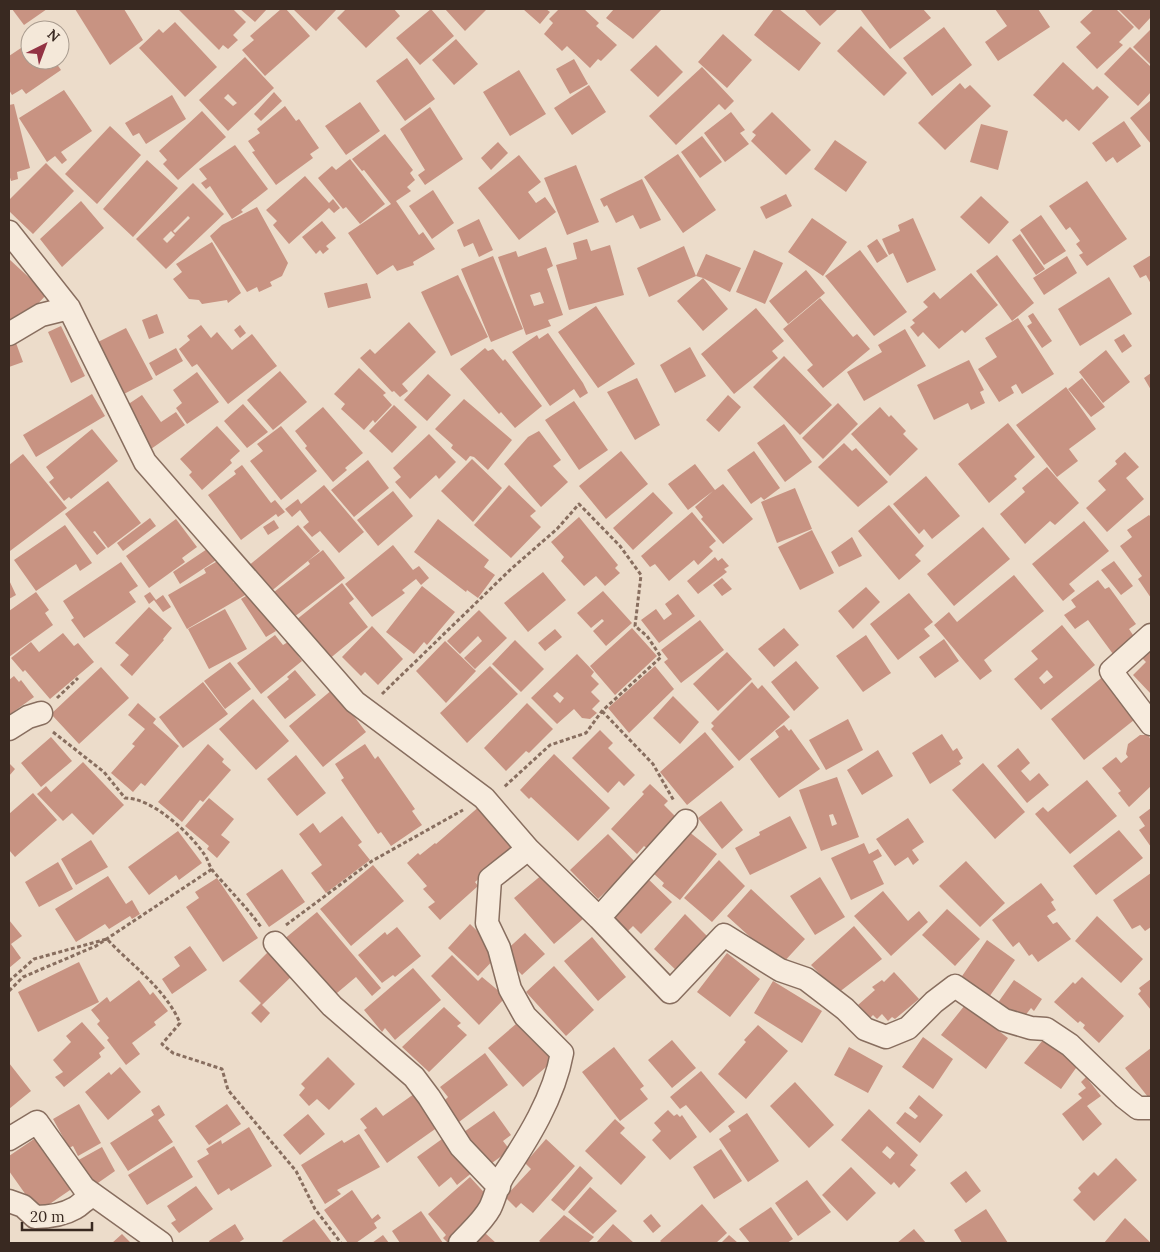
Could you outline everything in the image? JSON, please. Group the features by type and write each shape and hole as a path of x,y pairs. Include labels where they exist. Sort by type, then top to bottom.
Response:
{"street":[{"path":"9,232 69,308 145,462 355,702 484,798 528,849 599,918 670,992 724,935 780,970 806,979 846,1010 865,1030 886,1036 908,1028 934,1002 955,986 1004,1020 1031,1028 1046,1029 1070,1045 1138,1108 1151,1108"},
{"path":"9,334 41,315 69,308"},
{"path":"1151,635 1111,671 1151,724"},
{"path":"9,729 28,717 41,713"},
{"path":"599,918 686,821"},
{"path":"460,1243 489,1210 499,1187 550,1094 559,1070 562,1053 525,1016 510,989 499,948 487,923 490,879 528,849"},
{"path":"275,943 332,1006 414,1078 429,1097 461,1147 499,1187"},
{"path":"9,1139 37,1122 84,1188 161,1243"},
{"path":"9,1201 23,1206 35,1218 54,1216 75,1208 88,1197 95,1196"}],"path":[{"path":"78,678 41,713 42,723 104,772 125,798 138,798 173,820 204,854 212,869 242,900 265,933 275,943 279,931 372,861 484,798 497,793 550,745 586,733 602,711 661,657 647,636 635,626 641,575 620,546 579,504 557,529 511,569 366,710"},
{"path":"602,711 653,764 686,821"},
{"path":"9,991 24,977 107,939 212,869"},
{"path":"9,981 34,959 107,939"},
{"path":"107,939 162,992 174,1009 180,1023 162,1044 174,1053 222,1069 228,1090 296,1171 315,1209 341,1243"}],"building":[{"path":"12,9 47,9 31,20 20,20"},
{"path":"75,9 124,9 143,40 110,65"},
{"path":"233,9 246,22 233,35 238,40 228,49 223,45 219,50 179,10"},
{"path":"240,9 267,9 255,22"},
{"path":"281,9 286,9 310,36 265,76 242,50 254,40 250,36"},
{"path":"293,9 337,9 316,31"},
{"path":"346,9 394,9 400,16 366,48 337,18"},
{"path":"431,9 454,36 420,65 396,38"},
{"path":"445,9 487,9 465,31"},
{"path":"523,9 546,9 550,12 540,24"},
{"path":"559,9 584,9 599,23 596,26 617,45 601,61 598,59 590,68 567,46 562,51 544,34 553,23 549,19"},
{"path":"614,9 662,9 633,39 606,18"},
{"path":"774,9 779,9 821,43 799,71 754,35"},
{"path":"804,9 838,9 820,26"},
{"path":"860,9 923,9 931,18 890,49"},
{"path":"995,9 1038,9 1050,27 998,61 985,42 1007,26"},
{"path":"1094,9 1116,9 1134,27 1119,42 1123,45 1097,69 1076,47 1091,33 1080,22"},
{"path":"1118,9 1151,9 1151,17 1139,30"},
{"path":"175,22 217,67 185,97 139,48 159,29 163,33"},
{"path":"861,26 907,73 884,96 837,51"},
{"path":"944,27 972,65 932,96 903,58"},
{"path":"1151,29 1151,65 1133,47"},
{"path":"723,34 752,60 727,88 698,62"},
{"path":"456,39 478,64 454,85 432,60"},
{"path":"656,45 683,72 658,97 630,70"},
{"path":"1130,47 1151,67 1151,92 1138,106 1104,74"},
{"path":"20,49 20,70 61,70 26,94 22,89 12,95 9,90 9,56"},
{"path":"245,57 274,88 228,131 199,100","holes":["228,94 237,103 233,106 224,98"]},
{"path":"407,58 435,99 405,121 376,81"},
{"path":"574,59 588,84 570,94 556,69"},
{"path":"1063,62 1093,90 1097,86 1109,97 1079,131 1066,119 1063,122 1033,95"},
{"path":"702,67 734,101 725,110 719,104 676,145 649,116"},
{"path":"519,70 546,114 510,136 483,92"},
{"path":"960,83 965,89 970,85 991,106 945,150 918,123"},
{"path":"589,85 606,112 572,135 554,108"},
{"path":"64,90 92,131 61,152 67,160 62,164 55,156 47,162 19,118"},
{"path":"274,92 282,101 261,121 254,114"},
{"path":"172,95 186,119 146,144 139,133 133,136 125,123"},
{"path":"1151,100 1151,144 1130,118"},
{"path":"360,102 380,131 346,155 325,126"},
{"path":"14,104 30,168 17,172 18,179 11,181 9,174 9,105"},
{"path":"285,106 296,121 299,119 319,148 310,154 313,158 276,185 252,152 255,151 248,141 260,133 257,129"},
{"path":"430,107 463,159 425,185 418,175 425,170 400,129"},
{"path":"202,111 226,137 178,180 163,164 167,160 159,151"},
{"path":"731,112 745,130 740,133 749,144 725,162 704,133"},
{"path":"772,112 811,150 786,175 751,141 756,135 752,132"},
{"path":"1124,121 1141,146 1117,163 1113,157 1106,162 1092,143"},
{"path":"981,124 1008,131 998,170 970,162"},
{"path":"110,126 141,155 97,204 65,174"},
{"path":"385,134 413,170 410,173 415,180 407,187 411,191 396,201 419,235 423,232 435,249 413,262 414,265 397,271 393,265 377,275 348,233 391,204 364,170 362,171 352,159"},
{"path":"702,136 722,162 700,178 681,152"},
{"path":"835,140 867,162 846,192 814,169"},
{"path":"498,142 508,153 491,170 481,158"},
{"path":"235,145 268,189 241,210 243,212 232,219 210,186 206,189 201,183 207,179 199,169"},
{"path":"678,154 716,210 683,233 644,177"},
{"path":"519,155 541,182 528,192 536,203 545,197 556,212 519,240 478,188"},
{"path":"350,159 385,204 360,224 346,207 343,209 318,178 332,166 336,170"},
{"path":"147,160 178,188 133,237 103,209"},
{"path":"46,163 74,191 33,234 9,211 9,200"},
{"path":"576,165 599,222 567,235 544,178"},
{"path":"305,176 329,203 333,199 340,208 334,213 329,208 289,244 273,225 277,221 266,210"},
{"path":"642,179 661,220 640,229 633,215 616,223 607,205 604,207 600,199"},
{"path":"1087,181 1127,239 1087,266 1079,255 1083,253 1076,244 1080,241 1070,227 1066,230 1049,206"},
{"path":"193,183 224,214 166,269 136,239","holes":["188,216 190,218 175,233 173,231","171,231 175,235 167,243 163,239"]},
{"path":"433,190 454,223 432,239 409,206"},
{"path":"786,194 792,206 766,219 760,207"},
{"path":"981,196 1009,222 989,244 960,217"},
{"path":"81,201 104,228 62,267 40,239"},
{"path":"257,207 288,263 282,276 270,282 272,286 259,292 257,287 247,292 210,236 222,225"},
{"path":"1041,215 1066,251 1044,265 1020,230"},
{"path":"812,218 847,242 823,276 788,252"},
{"path":"913,218 936,270 907,283 893,253 889,255 882,239 900,231 898,225"},
{"path":"479,219 493,250 479,257 473,243 464,247 457,230"},
{"path":"322,221 336,238 326,246 329,249 323,254 320,250 316,254 302,237"},
{"path":"1020,234 1045,269 1036,275 1012,240"},
{"path":"587,239 591,251 610,245 624,295 569,310 556,265 577,259 573,243"},
{"path":"877,239 888,256 877,263 867,246"},
{"path":"212,242 241,293 228,303 227,300 202,304 199,300 189,299 173,279 182,272 176,264"},
{"path":"684,246 696,276 649,297 637,268"},
{"path":"546,247 553,266 547,269 563,315 548,320 551,326 526,335 498,257 516,251 518,257","holes":["540,292 544,303 534,306 530,295"]},
{"path":"754,250 783,263 765,304 736,292"},
{"path":"860,250 907,312 874,336 825,276"},
{"path":"706,254 741,268 730,292 696,276"},
{"path":"997,255 1034,303 1012,321 976,271"},
{"path":"1151,255 1151,284 1146,275 1140,278 1133,266"},
{"path":"493,256 523,329 491,342 461,269"},
{"path":"1067,256 1077,273 1044,295 1033,278"},
{"path":"9,259 47,294 20,323 9,329"},
{"path":"806,270 825,293 788,324 769,301"},
{"path":"971,273 998,305 965,333 962,330 939,349 923,332 918,337 910,327 915,323 912,320 928,307 923,302 934,292 940,299"},
{"path":"458,275 488,337 451,356 421,292"},
{"path":"1109,277 1132,314 1080,346 1058,309"},
{"path":"703,278 728,309 703,331 677,301"},
{"path":"367,283 371,298 328,308 324,293"},
{"path":"820,298 853,337 857,334 870,349 823,388 807,370 813,365 783,329"},
{"path":"596,306 635,364 598,388 558,332"},
{"path":"756,308 784,341 772,351 778,358 734,394 701,354"},
{"path":"1033,313 1052,341 1042,348 1027,326 1032,323 1028,316"},
{"path":"157,314 164,333 149,339 142,320"},
{"path":"1018,318 1054,374 1022,394 1016,384 1011,387 1014,393 999,402 978,369 997,357 985,338"},
{"path":"409,322 436,352 402,384 408,391 400,397 394,391 392,392 360,358 370,349 375,354"},
{"path":"201,325 211,338 217,332 232,350 252,334 277,366 228,404 197,364 192,367 179,349 190,340 187,336"},
{"path":"240,325 246,333 240,338 234,330"},
{"path":"61,326 85,376 71,383 48,332"},
{"path":"126,328 153,379 120,396 94,344"},
{"path":"905,329 926,366 864,401 847,372 882,352 878,345"},
{"path":"548,333 588,393 580,398 574,389 550,406 512,352 537,335 539,339"},
{"path":"1124,334 1132,346 1122,353 1114,340"},
{"path":"16,343 23,362 9,367 9,345"},
{"path":"690,347 706,376 675,393 660,365"},
{"path":"176,348 183,361 156,376 149,363"},
{"path":"485,348 488,351 493,349 503,361 505,359 542,406 515,428 501,412 499,414 460,369"},
{"path":"1106,350 1130,382 1103,403 1079,372"},
{"path":"784,356 832,405 800,435 753,387"},
{"path":"969,360 984,390 980,392 985,403 971,410 968,403 934,420 917,385"},
{"path":"359,368 386,393 383,395 392,405 375,423 373,420 364,430 341,409 345,404 334,394"},
{"path":"280,371 307,402 273,430 247,400"},
{"path":"197,372 219,402 187,424 176,408 182,403 173,390"},
{"path":"1151,373 1151,390 1144,378"},
{"path":"428,374 451,395 427,421 404,400"},
{"path":"637,378 660,425 635,440 607,392"},
{"path":"1082,378 1105,407 1091,417 1068,389"},
{"path":"1066,387 1096,429 1069,449 1078,461 1057,477 1016,425"},
{"path":"92,394 105,416 36,457 23,435"},
{"path":"142,395 161,422 176,412 185,425 151,449 136,429 141,425 127,405"},
{"path":"728,395 741,407 719,432 706,420"},
{"path":"464,399 512,440 488,470 474,457 470,456 466,461 451,448 453,445 435,429"},
{"path":"574,401 608,450 579,470 545,420"},
{"path":"838,403 858,424 823,459 802,438"},
{"path":"243,404 268,432 247,448 224,421"},
{"path":"394,405 417,427 392,453 369,431"},
{"path":"323,407 363,453 345,468 347,470 333,482 305,448 307,446 295,431"},
{"path":"880,407 889,417 891,415 906,431 903,434 918,449 890,476 851,434"},
{"path":"1008,423 1035,457 1014,476 1017,479 989,503 958,464"},
{"path":"784,424 812,462 785,482 757,443"},
{"path":"217,426 240,451 230,460 232,463 202,490 189,475 192,472 180,459"},
{"path":"281,426 317,471 281,500 250,461 263,451 257,444"},
{"path":"92,429 118,461 71,499 69,497 64,501 49,482 54,478 46,467"},
{"path":"539,431 561,460 553,466 568,482 541,507 504,464 528,437"},
{"path":"429,434 456,462 439,479 436,475 410,499 395,482 401,477 393,468"},
{"path":"844,443 852,451 856,448 888,482 858,507 818,467"},
{"path":"621,451 648,484 606,519 579,486"},
{"path":"754,451 780,488 764,500 761,497 751,504 727,470"},
{"path":"1125,452 1139,467 1126,478 1144,499 1107,532 1086,508 1106,490 1098,481 1117,464 1115,461"},
{"path":"23,454 67,508 10,551 9,465"},
{"path":"472,459 502,488 473,522 441,491"},
{"path":"368,460 389,488 354,517 331,490"},
{"path":"695,464 715,490 723,484 753,519 723,544 701,519 703,517 695,507 713,491 688,510 668,484"},
{"path":"242,465 271,503 275,500 285,512 278,517 276,514 241,540 208,495 236,474 234,471"},
{"path":"1047,467 1079,503 1055,525 1050,521 1025,544 1000,514 1025,492 1022,488"},
{"path":"926,476 960,516 932,539 924,529 919,534 893,504"},
{"path":"108,481 141,523 108,548 95,531 93,532 106,548 97,555 65,514"},
{"path":"324,485 364,532 339,553 320,531 312,537 303,527 309,522 300,510 292,517 285,509 298,499 301,504"},
{"path":"509,485 536,511 530,516 541,527 511,558 474,525"},
{"path":"795,488 812,529 777,543 761,502"},
{"path":"393,491 413,516 378,546 357,520"},
{"path":"653,492 673,513 633,550 613,528"},
{"path":"889,505 924,546 915,555 921,561 899,580 858,531"},
{"path":"692,512 716,541 709,547 713,551 698,565 694,560 669,581 655,564 650,567 641,556"},
{"path":"1149,515 1151,517 1151,598 1138,579 1142,576 1120,546 1132,537 1127,530"},
{"path":"579,517 618,565 615,568 620,573 605,586 596,576 584,586 561,561 564,557 551,542"},
{"path":"150,518 156,526 123,551 117,543"},
{"path":"176,519 197,547 182,558 185,562 149,588 126,556"},
{"path":"438,519 489,560 484,567 495,575 478,598 467,590 466,592 414,552"},
{"path":"274,520 279,528 268,535 263,527"},
{"path":"1084,521 1109,551 1069,584 1075,591 1063,601 1032,564"},
{"path":"65,525 92,563 80,571 76,564 36,591 14,560"},
{"path":"298,525 320,551 269,593 247,567"},
{"path":"983,527 1010,559 954,606 927,574"},
{"path":"812,530 834,573 800,590 778,547"},
{"path":"852,537 862,556 839,567 831,552"},
{"path":"216,543 224,555 180,584 173,572"},
{"path":"393,545 413,570 419,566 429,578 421,585 416,579 402,590 405,593 372,617 345,584"},
{"path":"323,550 345,578 294,617 274,592 310,564 308,561"},
{"path":"715,557 718,561 722,558 729,566 724,569 727,572 698,594 687,581"},
{"path":"221,559 234,583 239,580 247,594 187,629 168,595 206,573 204,569"},
{"path":"1114,561 1133,586 1121,595 1101,570"},
{"path":"121,562 138,586 129,592 136,602 84,638 71,620 74,618 63,601"},
{"path":"543,572 566,600 528,632 504,603"},
{"path":"1014,575 1044,611 984,660 992,671 980,680 934,625 949,612 957,622"},
{"path":"722,578 732,589 722,596 713,585"},
{"path":"9,580 16,595 9,599"},
{"path":"1098,580 1105,589 1109,587 1136,624 1129,629 1135,638 1113,654 1088,620 1075,629 1064,615 1076,607 1071,600"},
{"path":"342,583 354,599 349,603 368,627 328,660 296,620"},
{"path":"422,586 455,612 427,645 424,642 414,654 386,632"},
{"path":"866,587 880,602 853,629 838,611"},
{"path":"603,591 632,623 606,646 593,631 604,621 602,619 591,628 577,613"},
{"path":"36,592 49,610 45,613 53,625 9,657 9,611"},
{"path":"150,592 156,600 163,595 171,607 163,612 154,600 149,604 144,596"},
{"path":"909,593 933,622 924,629 930,636 898,660 870,624"},
{"path":"249,594 262,613 264,612 280,624 274,628 276,631 266,637 241,599"},
{"path":"678,594 695,616 659,643 641,620 656,609 664,620 672,614 665,604"},
{"path":"149,607 172,628 164,640 132,676 120,665 129,655 115,643"},
{"path":"225,609 247,649 209,669 188,629"},
{"path":"479,610 507,638 475,669 464,658 482,641 478,636 460,654 447,641"},
{"path":"700,620 724,650 681,683 664,662 668,659 661,650"},
{"path":"1062,625 1095,665 1041,710 1014,679 1038,659 1031,651","holes":["1047,670 1053,677 1044,684 1039,678"]},
{"path":"372,626 403,659 378,685 365,672 361,676 342,657"},
{"path":"632,628 657,656 615,695 590,666"},
{"path":"784,628 799,645 774,667 758,649"},
{"path":"555,629 562,637 545,651 538,643"},
{"path":"63,633 74,646 78,643 94,662 50,699 25,670 23,672 11,658 31,642 39,652"},
{"path":"275,635 283,645 288,642 302,661 261,694 237,663"},
{"path":"866,635 891,673 863,692 836,656"},
{"path":"944,639 959,661 935,678 919,657"},
{"path":"515,640 544,669 521,692 492,664"},
{"path":"445,641 476,671 446,703 416,671"},
{"path":"1151,646 1151,694 1133,675 1146,662 1140,656"},
{"path":"727,652 752,679 718,711 693,684"},
{"path":"577,654 594,672 591,676 599,684 591,692 600,701 592,709 597,713 590,719 582,718 574,709 557,724 531,698","holes":["557,692 564,698 560,703 553,696"]},
{"path":"796,661 819,688 794,711 771,682"},
{"path":"230,662 251,689 225,709 204,681"},
{"path":"490,666 518,694 467,743 440,713"},
{"path":"655,666 674,689 629,733 608,708"},
{"path":"101,667 129,698 79,744 51,714"},
{"path":"295,670 316,695 285,719 267,697 289,679 287,677"},
{"path":"1105,675 1139,716 1084,760 1051,719"},
{"path":"14,676 19,682 21,680 34,697 9,715 9,680"},
{"path":"203,682 228,714 183,748 159,717"},
{"path":"752,682 758,689 762,685 790,717 739,761 711,729 714,726 711,723"},
{"path":"333,689 366,732 323,767 289,726"},
{"path":"673,696 699,722 680,744 653,718"},
{"path":"253,699 289,741 256,770 219,729"},
{"path":"138,703 156,719 153,723 179,746 145,786 141,783 133,792 111,773 135,746 132,744 145,729 128,715"},
{"path":"527,703 553,729 529,753 526,751 506,771 484,748"},
{"path":"848,719 863,750 826,770 809,740"},
{"path":"784,725 789,731 791,729 820,769 779,798 750,759 779,737 775,731"},
{"path":"600,730 613,743 608,748 635,775 624,786 619,781 608,793 572,758"},
{"path":"705,732 734,767 687,805 660,772"},
{"path":"942,734 953,751 957,748 963,758 959,761 961,764 930,784 912,753"},
{"path":"1140,735 1148,735 1151,740 1151,786 1129,807 1118,793 1121,791 1102,768 1116,757 1121,763 1128,757 1126,754 1128,744"},
{"path":"51,737 72,761 41,787 21,763"},
{"path":"208,744 224,759 222,762 231,770 203,802 200,800 182,822 158,802"},
{"path":"365,744 375,759 378,756 415,809 412,811 422,825 391,846 381,832 378,834 341,780 344,778 335,764"},
{"path":"1018,748 1030,763 1021,771 1030,781 1039,773 1049,785 1027,803 997,766"},
{"path":"878,750 893,776 862,795 847,770"},
{"path":"554,754 610,808 578,841 531,797 529,799 520,790"},
{"path":"296,755 326,793 297,816 267,779"},
{"path":"83,762 124,805 93,835 72,813 63,821 37,794 46,786 51,792"},
{"path":"9,763 15,769 9,776"},
{"path":"983,763 1025,812 995,839 952,790"},
{"path":"837,777 859,837 821,851 799,790","holes":["833,814 837,824 832,826 829,815"]},
{"path":"1087,780 1117,816 1070,854 1035,814 1043,807 1048,812"},
{"path":"650,784 668,801 664,805 677,818 648,849 644,846 637,854 611,829 644,794 642,792"},
{"path":"33,793 57,820 15,857 9,850 9,814"},
{"path":"209,798 234,819 221,835 230,842 217,858 207,849 209,846 185,826"},
{"path":"721,801 743,830 722,849 698,818"},
{"path":"481,805 518,848 499,861 475,882 478,886 440,920 428,907 435,902 423,889 427,886 407,863 418,853 420,855 436,844"},
{"path":"1151,808 1151,847 1139,830 1145,826 1139,817"},
{"path":"342,816 362,842 358,845 370,860 326,893 311,873 322,865 299,834 313,823 320,833"},
{"path":"790,816 807,848 750,875 735,848 760,835 759,832"},
{"path":"908,818 924,842 912,850 919,860 913,865 908,857 895,866 876,839"},
{"path":"1119,830 1143,858 1096,895 1073,866"},
{"path":"178,831 202,863 179,880 176,875 149,895 128,867"},
{"path":"688,831 717,854 680,900 662,886 664,883 653,873"},
{"path":"608,834 636,863 598,899 570,870"},
{"path":"91,840 108,867 76,885 61,859"},
{"path":"864,843 869,854 878,849 882,856 873,861 884,884 851,900 831,858"},
{"path":"719,860 745,886 712,922 684,898"},
{"path":"966,861 1005,903 980,927 939,886"},
{"path":"58,862 73,889 39,907 25,882"},
{"path":"373,865 404,901 351,946 320,909"},
{"path":"282,869 305,902 269,927 246,894"},
{"path":"1151,873 1151,927 1145,931 1140,925 1132,929 1113,900"},
{"path":"543,874 583,919 554,944 514,898"},
{"path":"644,875 672,902 641,934 633,926 625,934 606,915"},
{"path":"108,876 126,904 132,900 140,914 132,919 130,916 109,929 105,924 76,942 55,909"},
{"path":"820,877 845,917 815,935 790,896"},
{"path":"217,878 258,938 223,962 186,907 199,898 195,892"},
{"path":"1041,883 1054,900 1051,902 1056,910 1047,916 1053,924 1057,922 1071,939 1038,962 1032,954 1029,956 1019,942 1013,947 992,920"},
{"path":"751,889 805,939 781,965 727,916"},
{"path":"883,891 908,921 919,911 928,922 891,956 854,916"},
{"path":"947,909 980,939 955,966 922,935"},
{"path":"317,912 381,988 372,996 356,977 331,998 283,940"},
{"path":"685,914 710,939 679,973 654,949"},
{"path":"1097,916 1143,959 1121,983 1075,941"},
{"path":"9,920 22,936 11,944 21,958 9,968"},
{"path":"470,924 500,953 478,976 448,948"},
{"path":"854,926 882,959 838,993 811,965"},
{"path":"397,927 421,956 395,977 393,975 382,983 358,955 385,932 387,935"},
{"path":"525,933 545,954 522,975 502,954"},
{"path":"592,937 626,977 598,1001 564,961"},
{"path":"987,940 1015,960 987,1000 960,979"},
{"path":"190,946 207,970 172,994 162,979 180,966 174,957"},
{"path":"271,949 295,973 262,1005 270,1013 261,1023 251,1013 261,1003 239,981"},
{"path":"727,953 760,979 730,1017 697,992"},
{"path":"452,955 478,981 482,977 506,997 479,1025 431,976"},
{"path":"79,962 99,1002 38,1032 18,992"},
{"path":"554,966 594,1010 566,1036 526,992"},
{"path":"413,968 441,1000 395,1040 385,1028 382,1032 364,1010"},
{"path":"894,972 919,999 895,1019 892,1017 888,1021 882,1014 877,1019 873,1015 870,1018 858,1005 875,990 872,987 882,980 884,982"},
{"path":"1082,977 1124,1016 1099,1043 1083,1028 1085,1025 1080,1021 1078,1023 1054,1002 1073,982 1075,984"},
{"path":"1151,979 1151,1010 1138,994 1141,991 1139,988"},
{"path":"139,980 150,995 153,992 168,1011 154,1022 156,1025 132,1043 140,1054 126,1065 107,1040 109,1038 97,1024 100,1021 91,1010 107,997 110,1002"},
{"path":"1014,980 1042,999 1034,1011 1031,1008 1021,1021 997,1004"},
{"path":"773,981 822,1011 802,1043 754,1013"},
{"path":"965,1005 1008,1038 986,1069 941,1035"},
{"path":"444,1007 461,1023 457,1026 467,1035 429,1072 402,1047"},
{"path":"82,1022 105,1048 99,1053 101,1057 64,1087 55,1077 63,1072 53,1060 71,1042 66,1036"},
{"path":"516,1024 553,1061 523,1087 488,1048"},
{"path":"758,1025 788,1051 746,1099 718,1074"},
{"path":"1048,1034 1081,1061 1061,1089 1024,1063"},
{"path":"923,1037 953,1059 933,1089 902,1067"},
{"path":"672,1040 696,1068 672,1088 648,1060"},
{"path":"614,1047 644,1086 640,1089 648,1099 620,1121 582,1072"},
{"path":"849,1047 883,1066 868,1093 834,1075"},
{"path":"1151,1048 1151,1095 1148,1097 1125,1068"},
{"path":"485,1053 508,1085 459,1122 444,1101 448,1097 440,1087"},
{"path":"328,1057 355,1084 329,1110 317,1099 309,1106 299,1095 305,1088 301,1084"},
{"path":"9,1063 31,1091 9,1109"},
{"path":"120,1067 141,1092 108,1120 85,1092 109,1072 111,1075"},
{"path":"701,1071 735,1112 710,1133 686,1105 680,1109 670,1097"},
{"path":"1086,1077 1101,1096 1087,1106 1102,1124 1083,1141 1062,1114 1082,1098 1078,1094 1086,1088 1081,1082"},
{"path":"795,1082 834,1125 809,1148 770,1106"},
{"path":"414,1094 438,1127 387,1163 364,1130 367,1128 360,1119 376,1107 383,1116"},
{"path":"919,1095 943,1115 920,1143 896,1123 905,1112 915,1119 918,1116 909,1108"},
{"path":"79,1104 101,1143 78,1156 73,1146 69,1148 53,1119"},
{"path":"227,1104 241,1124 209,1145 195,1126"},
{"path":"159,1105 165,1115 158,1120 173,1142 128,1171 110,1143 154,1115 151,1110"},
{"path":"869,1109 918,1155 910,1165 916,1170 899,1188 894,1182 891,1185 841,1140","holes":["887,1146 895,1153 890,1159 882,1152"]},
{"path":"668,1110 674,1116 677,1114 680,1117 682,1115 697,1137 670,1160 652,1140 661,1131 654,1123"},
{"path":"494,1111 511,1135 503,1141 510,1150 485,1168 461,1134"},
{"path":"747,1113 779,1161 748,1182 719,1139 731,1131 728,1126"},
{"path":"308,1114 325,1134 300,1155 283,1135"},
{"path":"615,1119 625,1128 620,1133 646,1157 621,1185 585,1151"},
{"path":"249,1127 272,1166 231,1191 229,1188 218,1195 197,1161 209,1154 206,1149 221,1140 222,1144"},
{"path":"359,1134 380,1167 337,1190 341,1194 325,1204 301,1165 342,1140 344,1143"},
{"path":"37,1137 73,1188 38,1212 9,1171 9,1156"},
{"path":"442,1139 463,1166 467,1162 474,1171 457,1185 451,1177 439,1187 417,1157"},
{"path":"546,1139 575,1166 533,1213 521,1203 516,1208 505,1197 531,1169 525,1163"},
{"path":"174,1146 193,1177 147,1205 128,1175"},
{"path":"102,1147 115,1171 95,1185 91,1178 86,1180 75,1162"},
{"path":"721,1149 742,1181 714,1199 693,1167"},
{"path":"1116,1158 1137,1180 1094,1221 1073,1200 1081,1192 1078,1188 1094,1172 1098,1176"},
{"path":"580,1166 593,1178 564,1211 551,1200"},
{"path":"851,1167 876,1193 847,1221 822,1195"},
{"path":"966,1171 981,1191 966,1203 950,1183"},
{"path":"470,1177 490,1199 453,1243 448,1243 443,1238 446,1235 428,1214"},
{"path":"807,1180 831,1212 798,1236 775,1203"},
{"path":"196,1186 213,1209 179,1233 171,1223 176,1220 167,1206"},
{"path":"590,1187 617,1211 593,1234 568,1212"},
{"path":"352,1190 372,1219 378,1214 381,1218 374,1223 377,1228 356,1243 348,1243 324,1210"},
{"path":"702,1204 727,1233 716,1243 662,1243 660,1241"},
{"path":"771,1207 793,1239 787,1243 750,1243 739,1229"},
{"path":"986,1209 1008,1243 962,1243 954,1230"},
{"path":"421,1211 443,1243 400,1243 392,1231"},
{"path":"651,1214 661,1226 653,1233 643,1221"},
{"path":"564,1215 594,1237 588,1243 542,1243 539,1241"},
{"path":"1125,1218 1151,1243 1104,1243"},
{"path":"314,1219 332,1243 284,1243 282,1241"},
{"path":"235,1224 244,1239 238,1243 210,1243 209,1241"},
{"path":"613,1224 634,1243 596,1243"},
{"path":"914,1229 926,1243 897,1243"},
{"path":"485,1233 496,1243 476,1243"},
{"path":"122,1234 131,1243 112,1243"},
{"path":"383,1235 389,1243 372,1243"},
{"path":"729,1235 738,1243 721,1243"}]}
